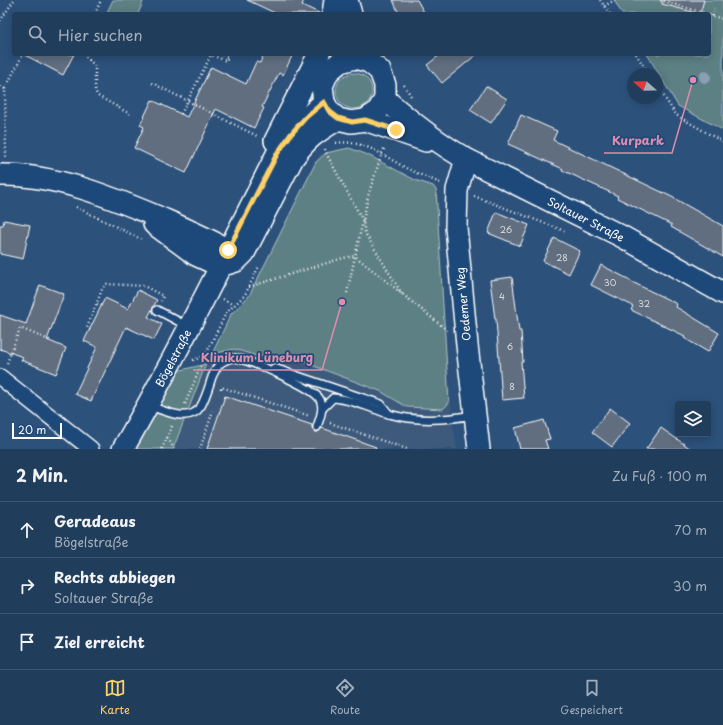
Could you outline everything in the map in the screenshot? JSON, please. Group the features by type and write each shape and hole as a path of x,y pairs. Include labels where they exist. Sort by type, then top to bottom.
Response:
{"street":[{"path":"333,12 335,0"},
{"path":"346,0 350,12"},
{"name":"Bögelstraße","path":"123,449 171,362 224,258 271,155 319,56"},
{"path":"3,175 37,178 68,184 124,203 207,238 228,265 236,261 244,253 293,158 303,144 316,132 338,118 329,111 324,102 322,86 328,72 340,62 355,56 369,62 380,71 385,85 385,99 378,112 365,120"},
{"name":"Soltauer Straße","path":"385,99 403,115 447,148 466,159 621,236 723,293"},
{"name":"Bögelstraße","path":"207,238 223,234 234,223 271,155 306,117 324,102"},
{"name":"Soltauer Straße","path":"338,118 352,122 365,120 447,148"},
{"name":"Oedemer Weg","path":"466,159 457,190 456,227 474,415 479,449"},
{"path":"124,203 196,255 224,258"},
{"path":"0,377 90,449"}],"lane":[{"path":"157,310 189,327"},
{"path":"148,405 177,414 186,415 195,412 200,407 216,367 224,361 233,358 264,367 273,368 381,404 389,414"},
{"path":"264,367 309,389 319,398 322,409"},
{"path":"318,423 322,409 333,398 343,398 389,414 410,418 432,420 474,415"}],"path":[{"path":"0,21 14,0"},
{"path":"96,12 101,0"},
{"path":"600,0 608,12"},
{"path":"604,6 614,0"},
{"path":"660,0 699,12"},
{"path":"711,12 714,8"},
{"path":"711,15 723,18"},
{"path":"3,175 5,90 22,56"},
{"path":"85,56 95,66 95,91 98,96 130,114"},
{"path":"181,114 210,56"},
{"path":"215,56 226,61 228,57 226,56"},
{"path":"637,56 645,68"},
{"path":"152,84 188,101 271,155"},
{"path":"0,87 5,90"},
{"path":"663,95 676,115 723,142"},
{"path":"331,145 337,143 352,143 367,146 438,182"},
{"path":"325,147 326,153 363,221 364,233 402,294"},
{"path":"347,293 369,193 382,153"},
{"path":"477,197 545,223"},
{"path":"72,206 147,242"},
{"path":"249,287 343,258 355,256 449,332"},
{"path":"90,330 88,328 94,317 103,287 107,284 144,286 163,296 157,310"},
{"path":"97,304 101,306"},
{"path":"171,362 181,363 205,356 226,313 233,305"},
{"path":"0,377 20,328 49,341"},
{"path":"219,394 221,387 318,423 407,449"},
{"path":"200,449 214,408"},
{"path":"167,438 174,449"}],"shaded area":[{"path":"336,149 357,150 364,152 397,171 436,186 439,203 436,220 437,237 453,424 457,449 159,449 206,366 236,308 248,297 316,160 321,154"}],"green space":[{"path":"113,0 139,0 143,2 139,12 107,12"},
{"path":"614,0 723,0 723,130 678,106 663,81 663,68 655,68 648,56 711,56 711,12 621,12"},
{"path":"358,73 367,78 371,84 371,98 367,104 358,109 350,109 341,104 337,98 336,87 341,78 347,74"},
{"path":"349,148 368,155 415,180 433,186 436,190 449,403 443,409 407,407 380,391 293,358 257,356 234,349 212,354 231,314 249,296 316,162 326,153"},
{"path":"206,364 173,449 134,449 173,372"}],"building":[{"path":"247,0 304,0 302,5 317,12 273,12"},
{"path":"393,0 417,0 424,12 398,12"},
{"path":"662,0 704,0 701,12 692,12 662,4"},
{"path":"27,56 73,56 63,75"},
{"path":"263,56 292,56 283,75 279,73 262,107 264,108 254,128 216,109 186,173 134,148 144,127 140,125 152,100 187,117 211,67 246,84 256,62 260,63"},
{"path":"438,56 475,56 442,83 427,65"},
{"path":"486,86 507,99 491,123 470,110"},
{"path":"521,115 557,131 553,140 670,196 723,226 723,257 671,227 672,225 617,198 618,196 508,144"},
{"path":"496,212 529,225 520,246 488,233"},
{"path":"4,220 30,225 23,259 0,254 0,225 3,225"},
{"path":"554,238 580,251 569,274 543,261"},
{"path":"601,265 677,304 676,307 719,333 708,352 684,338 685,336 631,310 633,306 591,285"},
{"path":"512,277 519,331 521,331 523,362 521,362 524,398 502,400 496,319 490,280"},
{"path":"40,285 64,294 47,340 66,348 56,374 21,360 23,357 0,349 0,315 26,324"},
{"path":"138,290 157,300 148,317 162,324 154,340 126,327 91,401 75,394 97,347 84,341 105,298 128,309"},
{"path":"225,396 312,425 315,432 318,432 322,428 376,447 375,449 207,449"},
{"path":"610,408 630,423 612,447 592,432"},
{"path":"544,420 550,439 545,440 548,449 520,449 515,428"},
{"path":"661,428 691,449 646,449"}],"place":[{"name":"Kurpark","path":"693,80"},
{"name":"Klinikum Lüneburg","path":"342,302"}],"route":[{"path":"228,250 277,154 291,134 306,117 324,102 329,111 338,118 352,122 365,120 396,130"}]}
